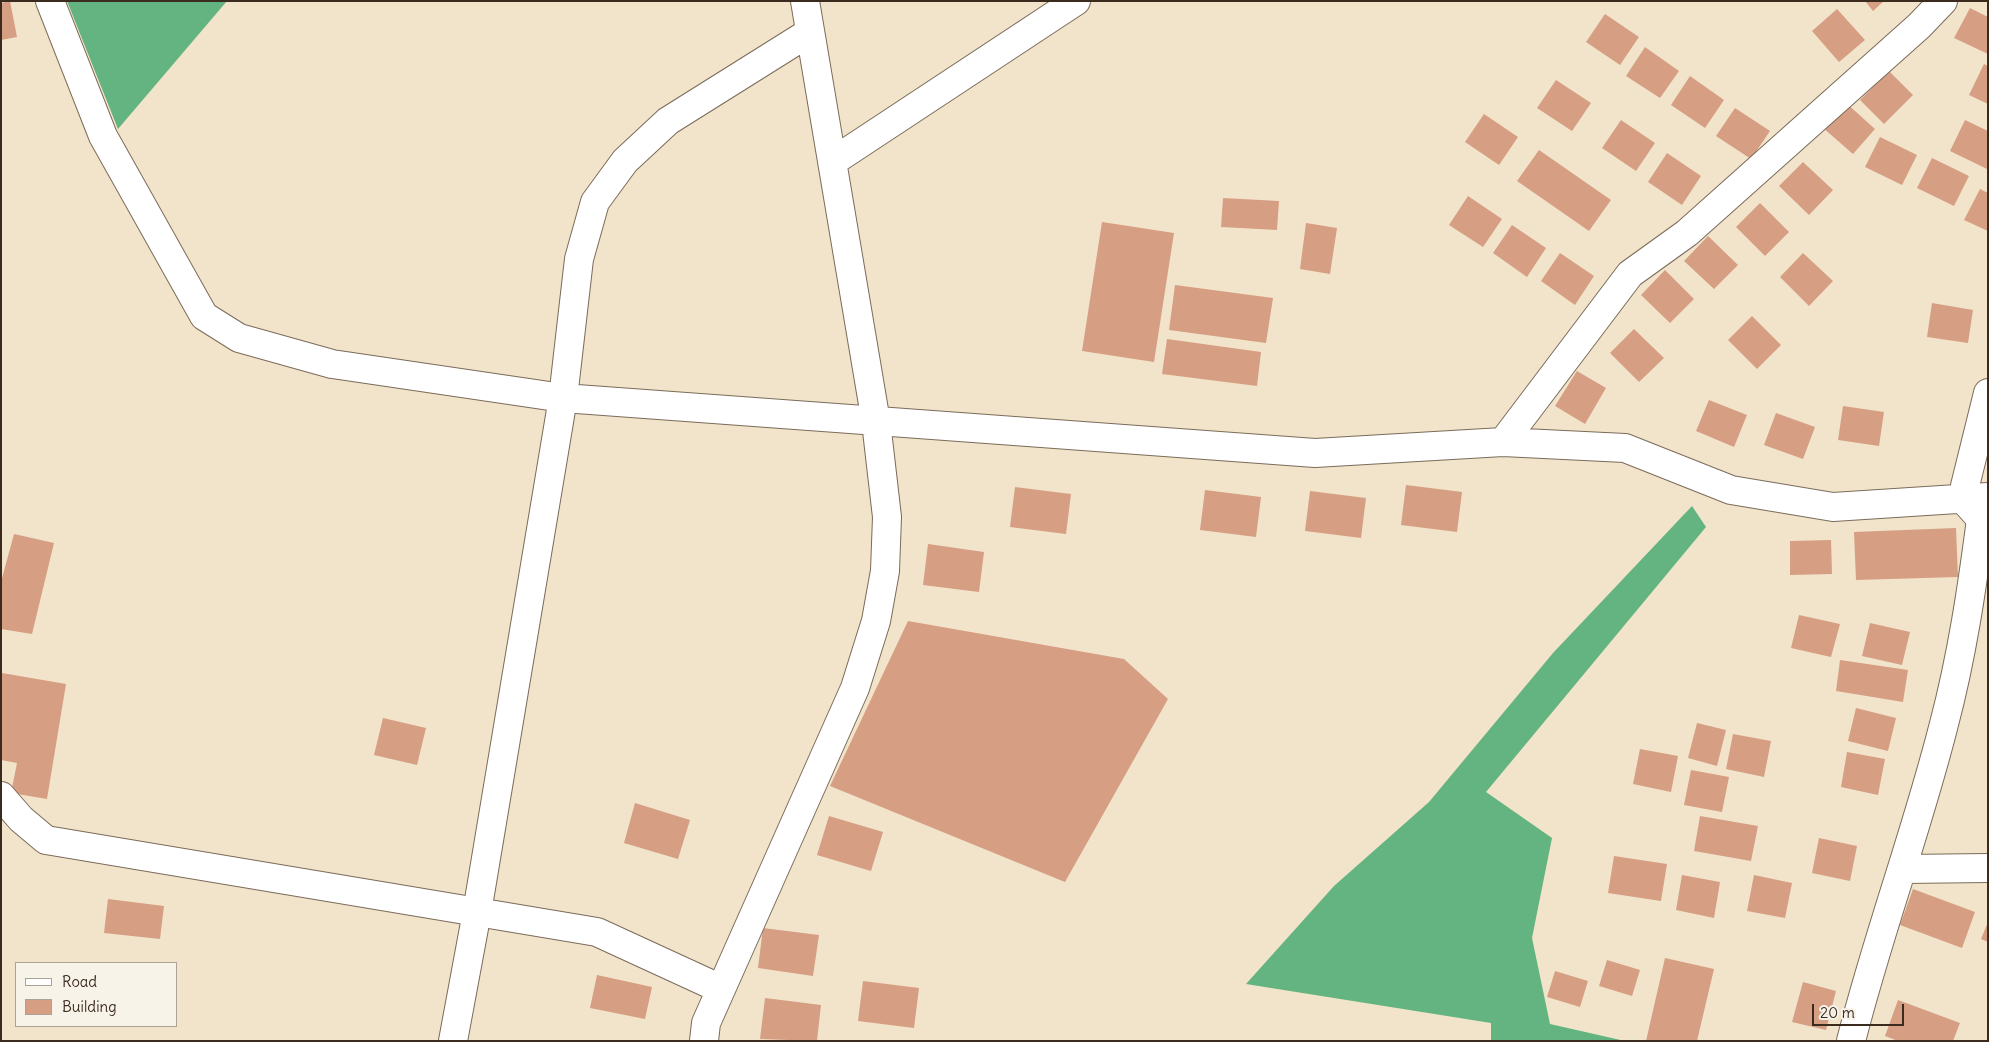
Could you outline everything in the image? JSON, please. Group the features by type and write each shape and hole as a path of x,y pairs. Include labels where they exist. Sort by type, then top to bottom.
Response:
{"street":[{"path":"50,1 103,136 204,316 239,338 332,364 563,398 1315,453 1503,442 1625,448 1731,490 1833,507 1975,497"},
{"path":"704,1041 706,1023 855,688 876,621 885,571 887,517 876,422 805,1"},
{"path":"832,162 1076,1"},
{"path":"1503,442 1630,274 1687,232 1919,26 1943,1"},
{"path":"453,1041 477,912 563,398 579,259 595,202 625,161 668,121 810,32"},
{"path":"1851,1041 1868,973 1902,869 1944,724 1971,594 1981,519 1975,497 1988,393"},
{"path":"1,796 21,819 46,840 597,932 721,989"},
{"path":"1902,869 1988,868"}],"green space":[{"path":"67,1 227,1 118,129"},
{"path":"1692,506 1706,527 1486,792 1552,838 1532,938 1550,1024 1625,1041 1491,1041 1491,1023 1246,984 1334,886 1429,802 1553,653"}],"building":[{"path":"10,1 17,37 1,40 1,3"},
{"path":"1865,1 1884,1 1873,11"},
{"path":"1970,8 1988,17 1988,54 1954,38"},
{"path":"1837,9 1865,40 1839,62 1812,31"},
{"path":"1605,14 1639,37 1620,65 1586,42"},
{"path":"1645,47 1679,71 1660,98 1626,76"},
{"path":"1984,64 1988,66 1988,104 1969,95"},
{"path":"1889,71 1913,95 1884,124 1860,100"},
{"path":"1690,76 1724,100 1705,128 1671,105"},
{"path":"1556,80 1591,103 1572,131 1537,108"},
{"path":"1845,102 1875,129 1853,154 1822,127"},
{"path":"1735,108 1770,131 1751,159 1716,136"},
{"path":"1484,114 1518,137 1499,165 1465,142"},
{"path":"1621,120 1655,143 1636,171 1602,148"},
{"path":"1965,120 1988,131 1987,169 1950,151"},
{"path":"1880,137 1917,155 1902,185 1865,167"},
{"path":"1539,150 1611,200 1589,231 1517,181"},
{"path":"1667,153 1701,176 1682,205 1648,182"},
{"path":"1932,158 1969,176 1954,206 1917,188"},
{"path":"1803,162 1833,190 1809,215 1779,186"},
{"path":"1980,189 1988,193 1988,231 1964,220"},
{"path":"1468,196 1502,219 1483,247 1449,225"},
{"path":"1223,198 1279,201 1277,230 1221,227"},
{"path":"1760,203 1789,232 1765,256 1736,227"},
{"path":"1102,222 1174,233 1154,362 1082,351"},
{"path":"1306,223 1337,228 1330,274 1300,269"},
{"path":"1512,225 1546,248 1527,277 1493,253"},
{"path":"1708,236 1738,265 1714,289 1684,261"},
{"path":"1560,253 1594,276 1575,305 1541,281"},
{"path":"1803,253 1833,281 1809,306 1780,277"},
{"path":"1665,270 1694,299 1670,323 1641,295"},
{"path":"1175,285 1273,298 1266,343 1169,330"},
{"path":"1932,303 1973,310 1968,343 1927,337"},
{"path":"1752,316 1781,345 1757,369 1728,340"},
{"path":"1634,329 1664,358 1639,382 1610,353"},
{"path":"1167,339 1261,352 1257,386 1162,374"},
{"path":"1577,371 1606,388 1585,424 1555,406"},
{"path":"1709,400 1747,415 1734,447 1696,431"},
{"path":"1843,406 1884,412 1879,446 1838,440"},
{"path":"1776,413 1815,427 1803,459 1764,445"},
{"path":"1406,485 1462,492 1457,532 1401,525"},
{"path":"1015,487 1071,494 1066,534 1010,527"},
{"path":"1205,490 1261,497 1256,537 1200,530"},
{"path":"1310,491 1366,498 1361,538 1305,531"},
{"path":"1956,528 1958,577 1856,580 1854,532"},
{"path":"14,534 54,543 32,634 1,629 1,582"},
{"path":"1831,540 1832,574 1790,575 1790,541"},
{"path":"928,544 984,552 979,592 923,585"},
{"path":"1799,615 1840,624 1831,657 1791,648"},
{"path":"908,621 1124,659 1168,699 1065,882 830,786"},
{"path":"1870,623 1910,632 1902,665 1862,656"},
{"path":"1840,660 1908,670 1903,702 1836,691"},
{"path":"2,673 66,684 47,799 11,793 17,763 1,760"},
{"path":"1856,708 1896,718 1888,751 1848,741"},
{"path":"383,718 426,728 417,765 374,755"},
{"path":"1697,723 1726,730 1717,766 1688,758"},
{"path":"1733,734 1771,741 1764,777 1726,769"},
{"path":"1640,749 1678,756 1671,792 1633,784"},
{"path":"1847,752 1885,759 1878,795 1841,787"},
{"path":"1691,770 1729,777 1722,812 1684,805"},
{"path":"635,803 690,820 678,859 624,843"},
{"path":"829,816 883,832 871,871 817,855"},
{"path":"1700,816 1758,826 1751,861 1694,851"},
{"path":"1819,838 1857,846 1850,881 1812,873"},
{"path":"1614,856 1667,864 1661,901 1608,893"},
{"path":"1682,875 1720,882 1714,918 1676,910"},
{"path":"1754,875 1792,883 1785,918 1747,911"},
{"path":"1913,889 1975,912 1962,948 1900,925"},
{"path":"108,899 164,906 160,939 104,933"},
{"path":"1988,922 1988,942 1981,939"},
{"path":"763,928 819,935 813,976 758,968"},
{"path":"1665,958 1714,969 1697,1041 1646,1041"},
{"path":"1607,960 1640,970 1632,996 1599,986"},
{"path":"1555,971 1588,981 1580,1007 1547,997"},
{"path":"597,975 652,987 645,1019 590,1008"},
{"path":"863,981 919,988 914,1028 858,1021"},
{"path":"1803,982 1836,991 1826,1030 1792,1022"},
{"path":"765,998 821,1005 817,1041 760,1039"},
{"path":"1898,1000 1960,1023 1953,1041 1898,1041 1885,1036"}]}
